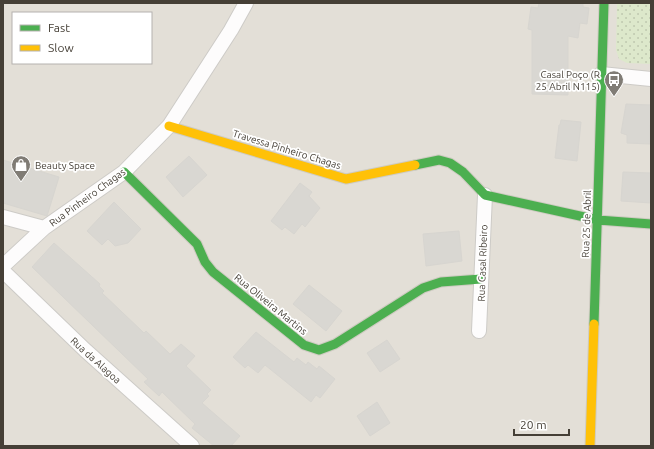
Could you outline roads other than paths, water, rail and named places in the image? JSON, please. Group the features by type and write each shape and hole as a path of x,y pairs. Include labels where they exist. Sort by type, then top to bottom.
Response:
{"street":[{"name":"Rua Pinheiro Chagas","path":"3,266 44,228 124,172 169,126 231,30 246,3"},
{"name":"Rua 25 de Abril","path":"590,446 604,3"},
{"path":"601,74 651,79"},
{"name":"Travessa Pinheiro Chagas","path":"169,126 346,179 439,160 450,163 463,172 485,194"},
{"name":"Rua Oliveira Martins","path":"124,172 197,244 205,262 214,272 304,345 319,350 335,344 423,288 441,282 481,279"},
{"path":"485,194 598,220 651,224"},
{"name":"Rua Casal Ribeiro","path":"479,331 485,194"},
{"path":"3,217 44,228"},
{"name":"Rua da Alagoa","path":"3,271 85,350 192,446"}],"place":[{"name":"Casal Poço (R 25 Abril N115)","path":"614,97"},
{"name":"Beauty Space","path":"21,182"}]}
